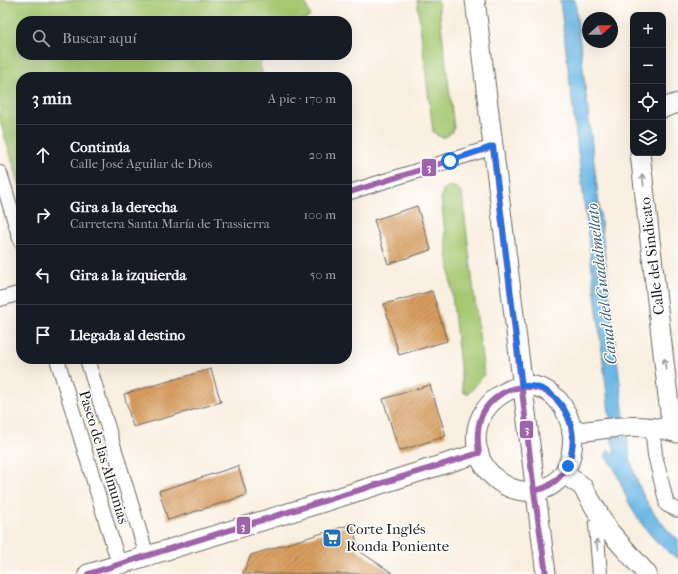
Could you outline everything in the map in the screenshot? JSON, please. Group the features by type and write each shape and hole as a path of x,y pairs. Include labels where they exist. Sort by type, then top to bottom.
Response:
{"street":[{"path":"474,0 534,491 546,574"},
{"path":"666,107 678,102"},
{"path":"352,191 493,146"},
{"name":"Calle del Sindicato","path":"640,156 675,432"},
{"path":"0,173 16,226"},
{"path":"0,299 16,294"},
{"name":"Paseo de las Almunias","path":"59,364 119,564"},
{"name":"Paseo de las Almunias","path":"89,364 147,556"},
{"path":"528,385 541,388 560,403 567,415 572,433 572,451 564,474 548,487 534,491 514,489 492,476 486,468 479,453 477,442 477,430 480,419 486,408 494,399 503,392 528,385"},
{"path":"572,433 630,426 652,426 675,432"},
{"path":"652,426 655,455 667,506 678,510"},
{"path":"88,574 479,453"},
{"path":"564,474 582,486 609,531 647,574"},
{"path":"600,574 596,525 603,520"}],"green space":[{"path":"0,0 305,0 310,16 16,16 16,60 261,60 260,64 262,72 16,72 16,173 0,121"},
{"path":"417,0 438,0 454,128 445,137 439,136 433,132"},
{"path":"449,186 457,188 462,194 484,375 467,394 463,392 441,198 443,190"}],"water":[{"name":"Canal del Guadalmellato","path":"560,0 575,0 624,418 610,420"},
{"path":"611,436 627,436 628,448 637,482 647,503 673,536 678,539 678,559 663,548 644,527 633,511 616,472 605,457 608,450 615,454"}],"building":[{"path":"417,206 431,250 388,264 374,220"},
{"path":"432,291 447,341 399,355 384,304"},
{"path":"211,369 221,402 133,427 124,394"},
{"path":"430,385 446,436 399,451 383,399"},
{"path":"238,466 247,495 168,520 159,491"},
{"name":"Corte Inglés Ronda Poniente","path":"352,524 359,551 394,574 243,574 251,555"}],"transit line":[{"name":"3","path":"352,191 493,147 534,491 546,574"},
{"name":"3","path":"88,574 479,453 478,431 484,411 493,400 504,392 517,388 526,387 549,393 558,401 565,411 570,422 572,434 570,458 564,471 552,484 534,491"}],"place":[{"name":"Corte Inglés Ronda Poniente","path":"332,538"}],"route":[{"path":"450,161 493,146 522,386 534,386 547,391 560,403 567,415 570,421 573,439 571,458 568,466"}]}
